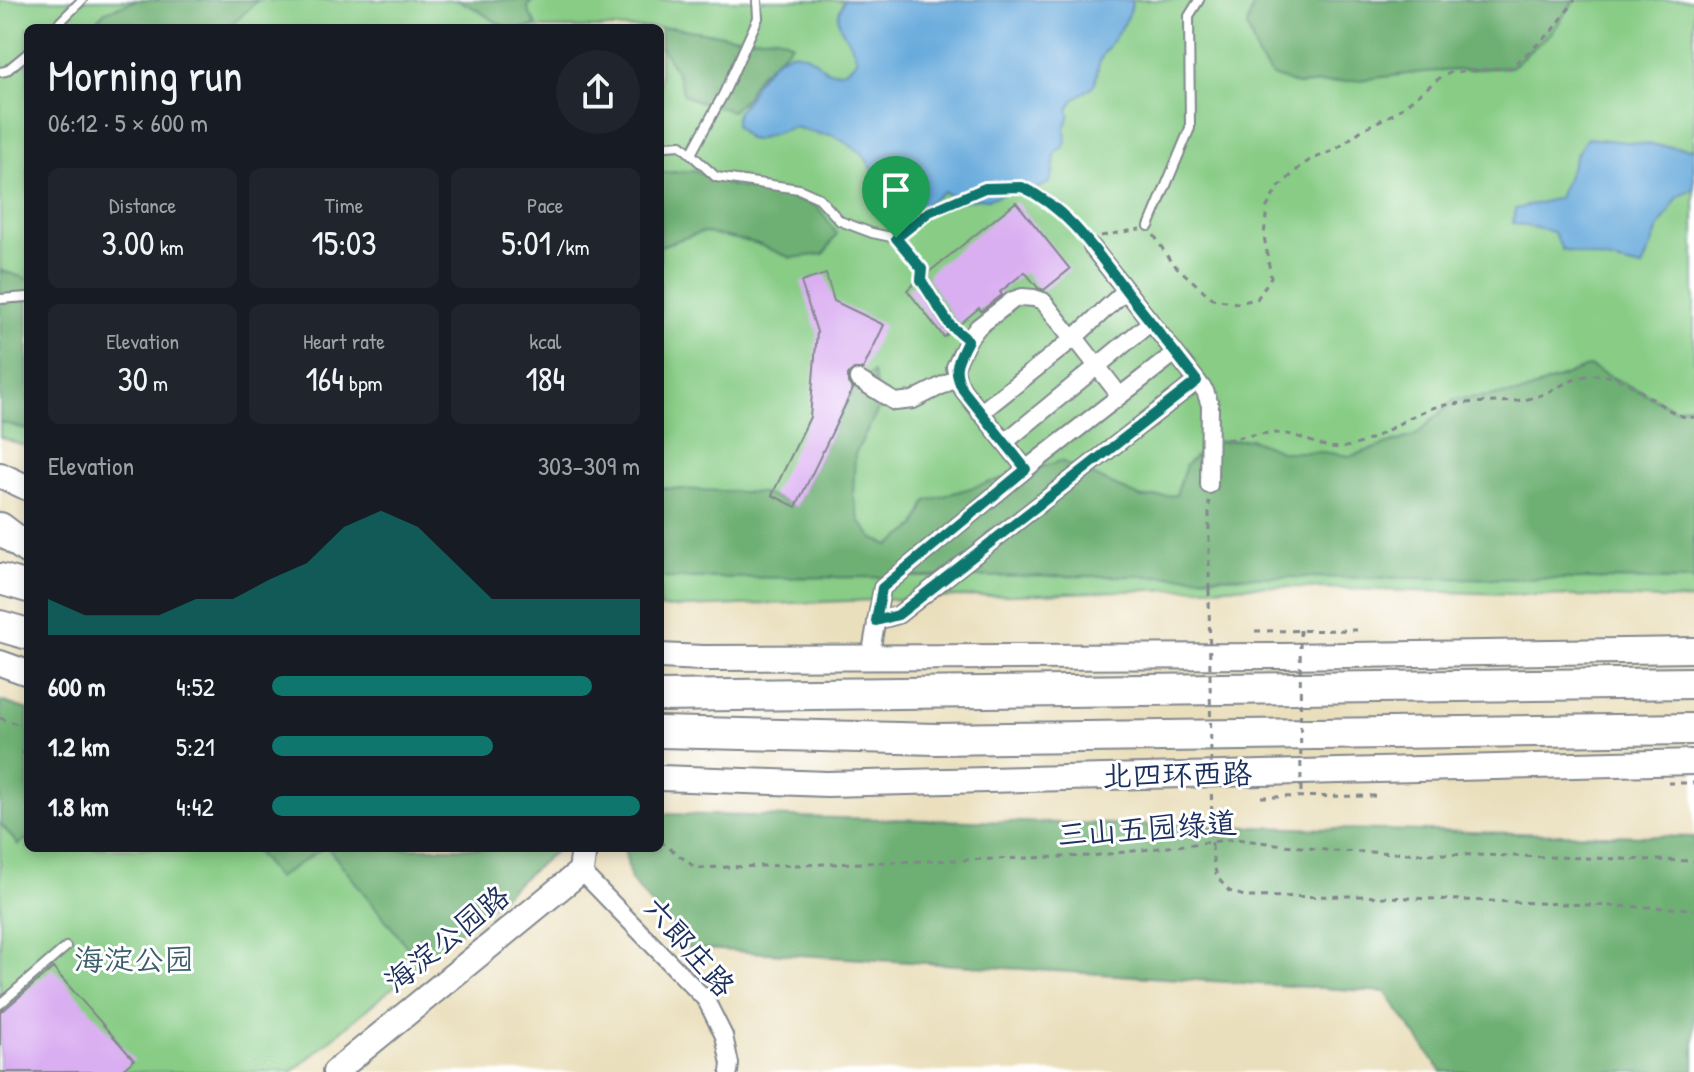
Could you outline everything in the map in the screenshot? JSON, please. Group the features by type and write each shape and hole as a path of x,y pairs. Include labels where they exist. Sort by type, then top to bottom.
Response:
{"highway":[{"path":"0,528 24,547"},
{"path":"0,535 24,548"},
{"path":"0,579 24,586"},
{"path":"0,626 24,633"},
{"path":"664,696 1694,683"},
{"name":"北四环西路","path":"664,732 937,739 1694,729"}],"street":[{"path":"1089,243 1205,391 1210,405 1209,485"},
{"path":"980,413 1073,339 1126,290"},
{"path":"1026,469 980,413 957,378 955,367 978,327 1013,300 1022,297 1043,301 1080,344 1118,397"},
{"path":"1005,442 1151,322"},
{"path":"870,658 882,588 1026,469 1175,353"},
{"path":"858,379 895,402 913,400 957,378"},
{"path":"876,621 898,615 1197,381"},
{"path":"0,475 24,486"},
{"path":"664,656 1283,656 1694,650"},
{"path":"0,663 24,672"},
{"name":"北四环西路","path":"664,778 827,784 1694,762"},
{"name":"海淀公园路","path":"335,1072 582,860"},
{"name":"六郎庄路","path":"582,860 706,1000 724,1036 729,1072"}],"lane":[{"path":"58,24 82,0"},
{"path":"691,154 724,93 758,18 757,0"},
{"path":"1149,226 1190,128 1189,16 1199,0"},
{"path":"0,72 6,71 24,56"},
{"path":"664,147 681,145 716,177 799,189 819,198 840,221 896,238 922,269 921,280 950,325 968,340"},
{"path":"896,238 929,212 972,193 985,188 1022,187 1040,195 1059,210 1089,243"},
{"path":"0,299 24,297"},
{"path":"0,1004 66,947"}],"path":[{"path":"1089,243 1149,226 1171,262 1213,299 1237,303 1257,299 1271,277 1264,236 1267,207 1288,177 1310,160 1335,150 1363,129 1395,113 1441,77 1452,72 1511,67 1552,32 1575,0"},
{"path":"1209,443 1268,433 1289,434 1311,443 1345,447 1382,433 1427,410 1469,402 1534,397 1575,379 1599,374 1621,379 1677,414 1694,417"},
{"path":"1209,485 1212,845 1217,877 1229,891 1247,897 1358,896 1694,909"},
{"path":"1300,630 1301,797"},
{"path":"1255,631 1363,630"},
{"path":"0,718 24,727"},
{"path":"1261,797 1376,796"},
{"name":"三山五园绿道","path":"664,844 696,868 1091,856 1236,839 1333,851 1694,861"}],"green space":[{"path":"0,0 1694,0 1694,600 1257,586 664,608 664,24 24,24 24,446 0,437"},
{"path":"137,0 258,0 233,24 93,24 105,11"},
{"path":"454,0 533,0 528,6 536,24 500,24"},
{"path":"1255,0 1575,0 1552,32 1511,67 1298,85 1272,76 1258,57 1247,26"},
{"path":"664,28 744,38 776,37 792,44 758,76 747,96 732,111 684,95 676,71 664,52"},
{"path":"695,171 732,186 816,205 837,234 824,254 791,258 755,243 702,232 664,245 664,173"},
{"path":"0,270 24,278 24,429 0,422"},
{"path":"1589,366 1675,409 1694,403 1694,580 1140,576 664,578 664,488 762,493 796,506 854,388 873,372 881,404 855,454 853,496 860,522 874,539 890,545 916,526 926,501 1061,461 1142,498 1176,495 1186,465 1209,443 1251,439 1283,452 1351,456 1416,435 1455,399 1522,393"},
{"name":"海淀公园","path":"0,701 24,709 24,852 554,852 292,1072 0,1072"},
{"path":"0,701 24,709 24,841 18,845 0,823"},
{"path":"664,814 1694,837 1694,1072 1442,1072 1385,992 688,948 631,880 625,852 664,852"},
{"path":"256,852 317,852 277,878"},
{"path":"331,852 554,852 419,966"}],"water":[{"path":"844,0 1132,0 1125,23 1100,60 1094,84 1074,100 1068,110 1066,142 1057,151 1049,183 1028,193 1013,191 988,199 964,201 943,192 916,212 900,215 889,202 862,153 833,135 793,127 754,140 748,139 735,125 737,114 757,81 785,54 806,55 828,71 845,70 854,63 857,59 840,25"},
{"path":"1587,138 1694,149 1694,189 1678,197 1658,229 1642,268 1562,250 1554,232 1513,223 1515,209 1559,198 1577,153"}],"building":[{"path":"1016,202 1070,269 1044,290 1038,288 1025,272 1000,292 1002,295 960,324 928,278 929,272"},
{"path":"826,274 834,301 884,325 863,369 854,369 848,374 848,383 853,389 796,507 772,495 810,417 817,332 801,282"},
{"path":"915,283 949,333 944,337 907,290"},
{"path":"53,968 134,1060 120,1072 0,1072 0,1011"}],"route":[{"path":"1022,187 1040,195 1059,210 1092,247 1197,381 898,615 876,621 882,588 1026,469 963,390 955,367 968,340 950,325 921,280 922,269 896,238 929,212 985,188 1022,187"}]}
